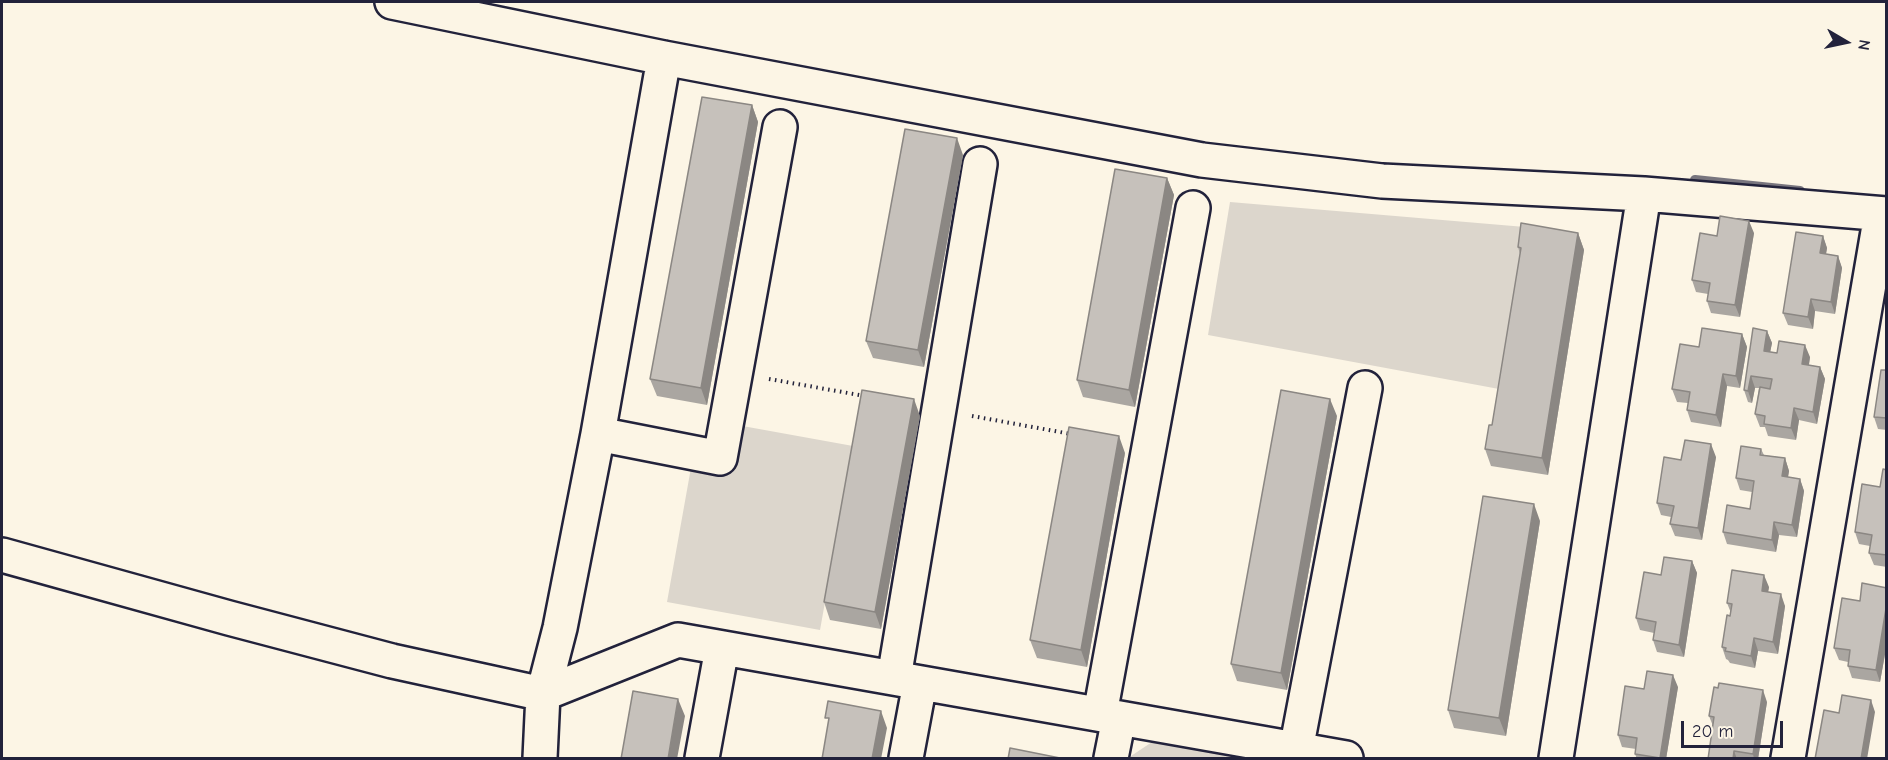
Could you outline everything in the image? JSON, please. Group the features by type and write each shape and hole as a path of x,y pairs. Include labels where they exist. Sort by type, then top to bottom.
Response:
{"street":[{"path":"392,2 664,58 1202,160 1382,181 1644,194 1884,214 1788,759"},
{"path":"540,759 543,694 560,628 598,434 664,58"},
{"path":"598,434 720,458 780,127"},
{"path":"906,759 907,680 980,164"},
{"path":"1556,759 1644,194"},
{"path":"1111,759 1109,716 1193,208"},
{"path":"1296,750 1365,388"},
{"path":"2,555 392,661 543,694 678,640 1346,759"},
{"path":"702,759 722,648"}],"shaded area":[{"path":"1230,202 1525,227 1499,389 1208,335"},
{"path":"737,425 853,446 820,630 667,602 692,462"},
{"path":"1152,742 1244,758 1131,758"}],"building":[{"path":"702,97 752,105 701,388 650,379"},
{"path":"905,129 957,138 918,350 866,341"},
{"path":"1115,169 1167,178 1129,390 1077,380"},
{"path":"1720,216 1749,221 1735,305 1707,301 1710,283 1692,280 1700,233 1717,236"},
{"path":"1521,223 1578,233 1542,458 1485,449 1489,425 1492,425 1521,248 1518,247"},
{"path":"1796,232 1823,236 1820,253 1838,256 1831,302 1811,299 1808,317 1783,313"},
{"path":"1702,328 1742,334 1736,376 1723,374 1716,415 1687,410 1690,392 1672,389 1680,344 1699,347"},
{"path":"1753,328 1767,331 1764,351 1777,353 1779,341 1805,345 1802,364 1820,367 1813,412 1794,408 1791,428 1764,424 1765,416 1755,414 1760,387 1770,389 1772,379 1751,376 1748,391 1744,390"},
{"path":"1881,370 1887,370 1887,418 1874,417"},
{"path":"862,390 914,399 875,612 824,602"},
{"path":"1281,390 1330,399 1281,673 1231,664"},
{"path":"1069,427 1119,436 1081,650 1030,640"},
{"path":"1685,440 1711,444 1698,528 1670,524 1674,506 1657,503 1664,457 1681,460"},
{"path":"1741,446 1761,449 1760,455 1785,458 1782,476 1800,479 1792,525 1774,522 1772,540 1723,532 1727,505 1750,509 1754,481 1736,478"},
{"path":"1883,469 1887,470 1887,555 1869,553 1872,535 1855,532 1862,484 1880,487"},
{"path":"1483,496 1534,504 1499,718 1448,710"},
{"path":"1664,557 1692,561 1679,645 1653,640 1656,622 1636,618 1644,572 1661,575"},
{"path":"1732,570 1764,575 1762,591 1781,594 1773,642 1754,638 1751,656 1725,651 1726,648 1722,647 1727,615 1730,616 1732,604 1727,603"},
{"path":"1862,583 1887,588 1887,602 1876,670 1848,666 1850,650 1834,648 1842,598 1860,601"},
{"path":"1647,671 1673,675 1660,758 1635,754 1637,738 1618,735 1625,686 1644,689"},
{"path":"1719,683 1763,690 1753,754 1734,751 1733,759 1708,759 1714,717 1709,716 1714,687 1718,688"},
{"path":"633,691 678,699 668,759 621,759"},
{"path":"1842,695 1871,700 1861,759 1815,759 1824,710 1839,713"},
{"path":"828,701 881,711 872,759 822,759 829,718 825,718"},
{"path":"1010,748 1065,759 1008,759"}],"waterway":[{"path":"1695,180 1800,191"}]}
